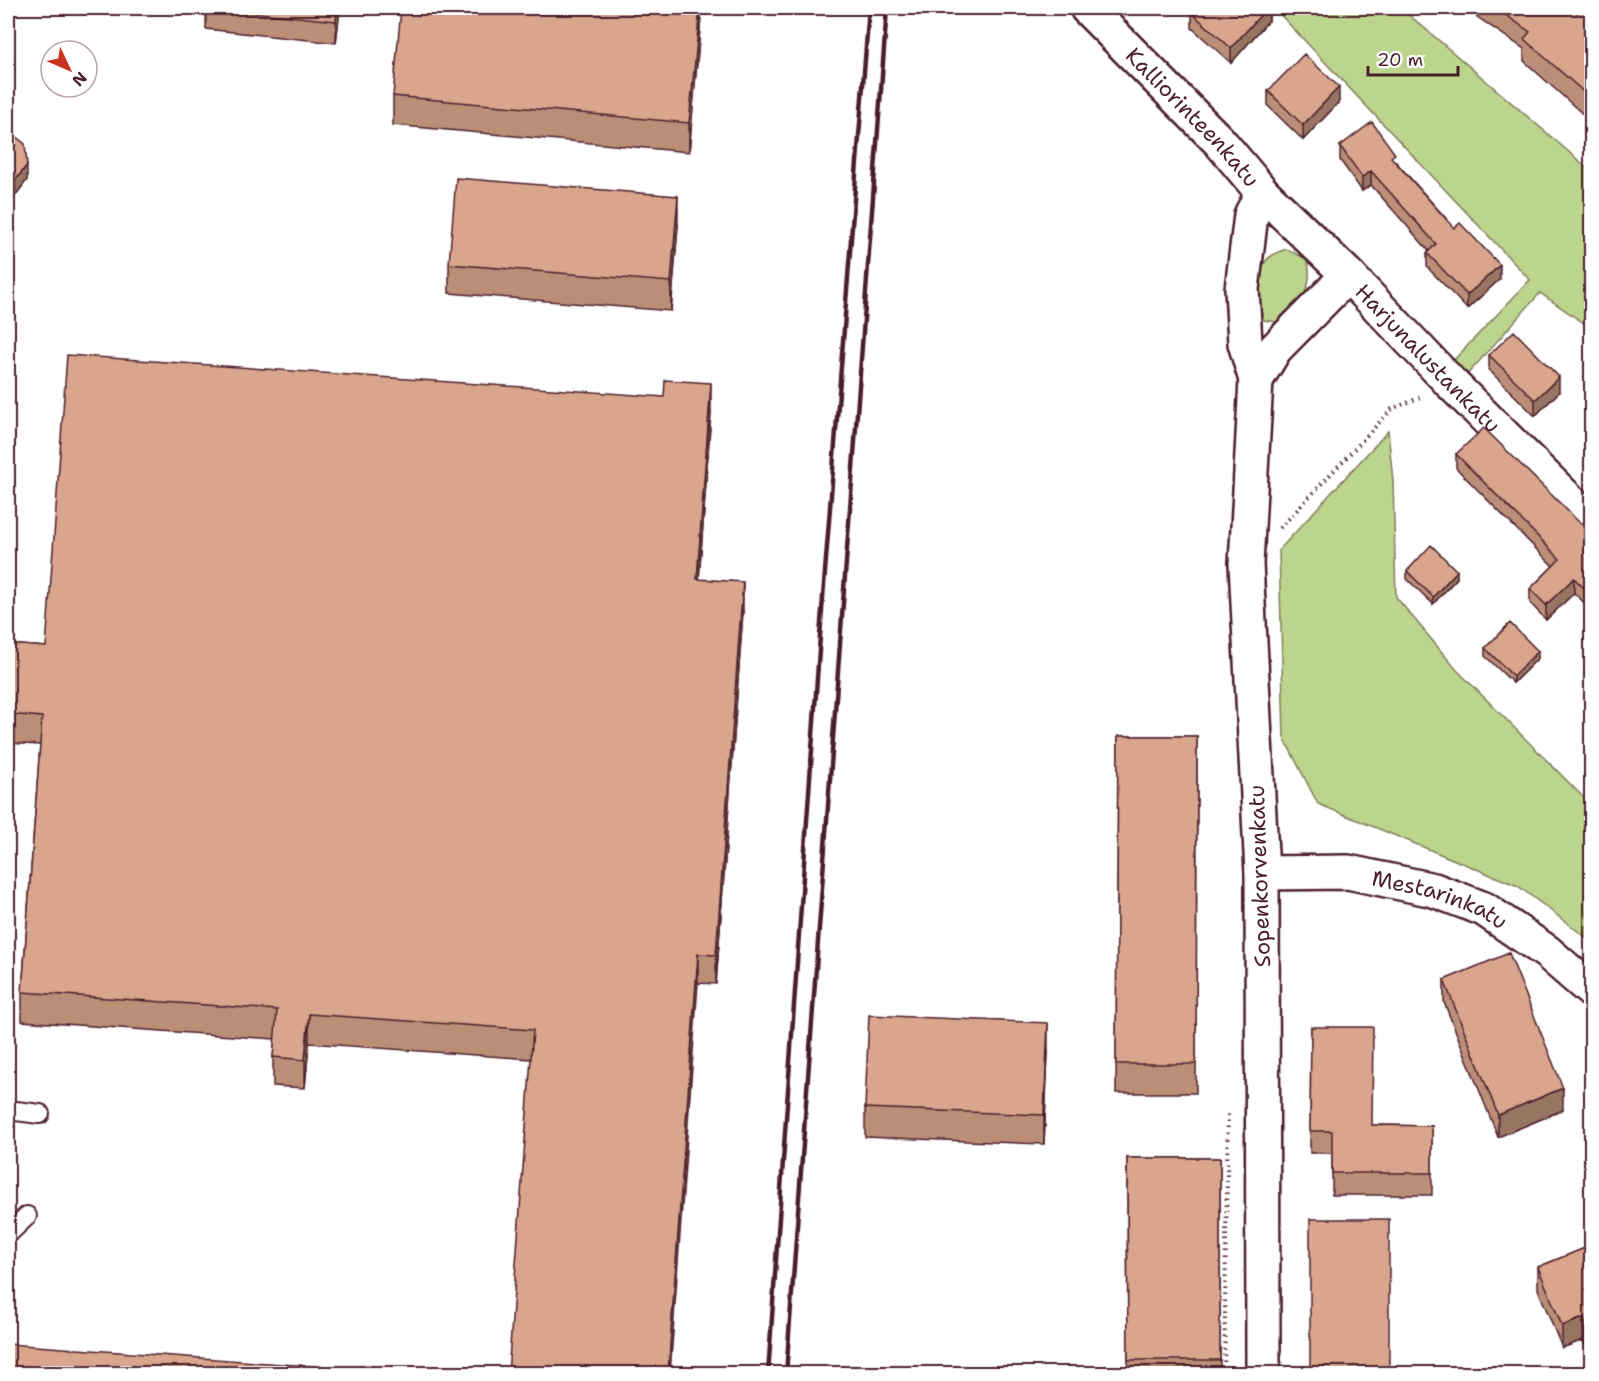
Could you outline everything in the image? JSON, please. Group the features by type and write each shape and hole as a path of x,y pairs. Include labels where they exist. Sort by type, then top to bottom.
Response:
{"street":[{"name":"Kalliorinteenkatu","path":"1087,8 1220,142 1263,193 1251,215 1242,289 1245,343 1256,380"},
{"name":"Harjunalustankatu","path":"1263,193 1348,275 1452,384 1592,523"},
{"path":"1256,380 1275,349 1348,275"},
{"name":"Sopenkorvenkatu","path":"1256,380 1246,564 1262,873 1263,1374"},
{"name":"Mestarinkatu","path":"1262,873 1348,872 1434,890 1484,909 1547,952 1592,991"}],"lane":[{"path":"8,1110 40,1114"},
{"path":"8,1234 27,1216"}],"path":[{"path":"1278,530 1392,409 1452,384"},
{"path":"1224,1374 1228,1101"}],"green space":[{"path":"1274,8 1401,8 1591,171 1591,328 1540,293 1466,376 1452,362 1530,280"},
{"path":"1286,249 1307,259 1309,279 1307,287 1299,303 1286,316 1277,322 1264,320 1258,291 1262,268 1269,257"},
{"path":"1388,431 1393,481 1396,597 1456,669 1591,805 1591,941 1518,886 1318,804 1284,738 1279,550"}],"building":[{"path":"210,8 337,8 336,21"},
{"path":"401,8 700,8 689,123 393,96"},
{"path":"1197,8 1267,8 1231,48 1192,13"},
{"path":"1496,8 1571,8 1577,13 1581,8 1592,8 1592,88 1586,94 1524,39 1530,32"},
{"path":"1304,54 1339,87 1303,125 1268,91"},
{"path":"1372,122 1395,154 1391,157 1454,228 1460,223 1500,265 1467,295 1427,253 1436,244 1371,171 1362,177 1340,146"},
{"path":"8,132 25,144 27,165 15,181 8,181"},
{"path":"456,178 678,196 671,282 449,264"},
{"path":"1514,331 1559,377 1535,400 1489,355"},
{"path":"8,339 12,339 8,382"},
{"path":"67,355 664,397 665,380 711,383 697,579 743,582 716,955 698,954 668,1374 508,1374 533,1030 309,1014 305,1060 273,1057 277,1010 22,992 42,717 8,714 8,644 46,647"},
{"path":"1484,428 1579,522 1592,527 1592,596 1574,578 1546,605 1530,589 1560,559 1456,454"},
{"path":"1431,545 1457,571 1433,597 1407,571"},
{"path":"1510,623 1538,651 1513,676 1485,648"},
{"path":"1118,736 1197,736 1196,1064 1116,1064"},
{"path":"1509,953 1563,1088 1498,1115 1444,980"},
{"path":"869,1015 1048,1023 1044,1115 865,1108"},
{"path":"1311,1027 1373,1027 1372,1125 1432,1126 1432,1173 1332,1173 1332,1131 1310,1131"},
{"path":"1127,1158 1220,1158 1220,1360 1128,1360"},
{"path":"1310,1219 1389,1219 1389,1374 1310,1374"},
{"path":"1592,1245 1591,1338 1583,1318 1562,1326 1538,1267"},
{"path":"8,1344 419,1374 8,1374"}],"railway":[{"path":"768,1374 820,636 869,8"},
{"path":"786,1374 887,8"}]}
